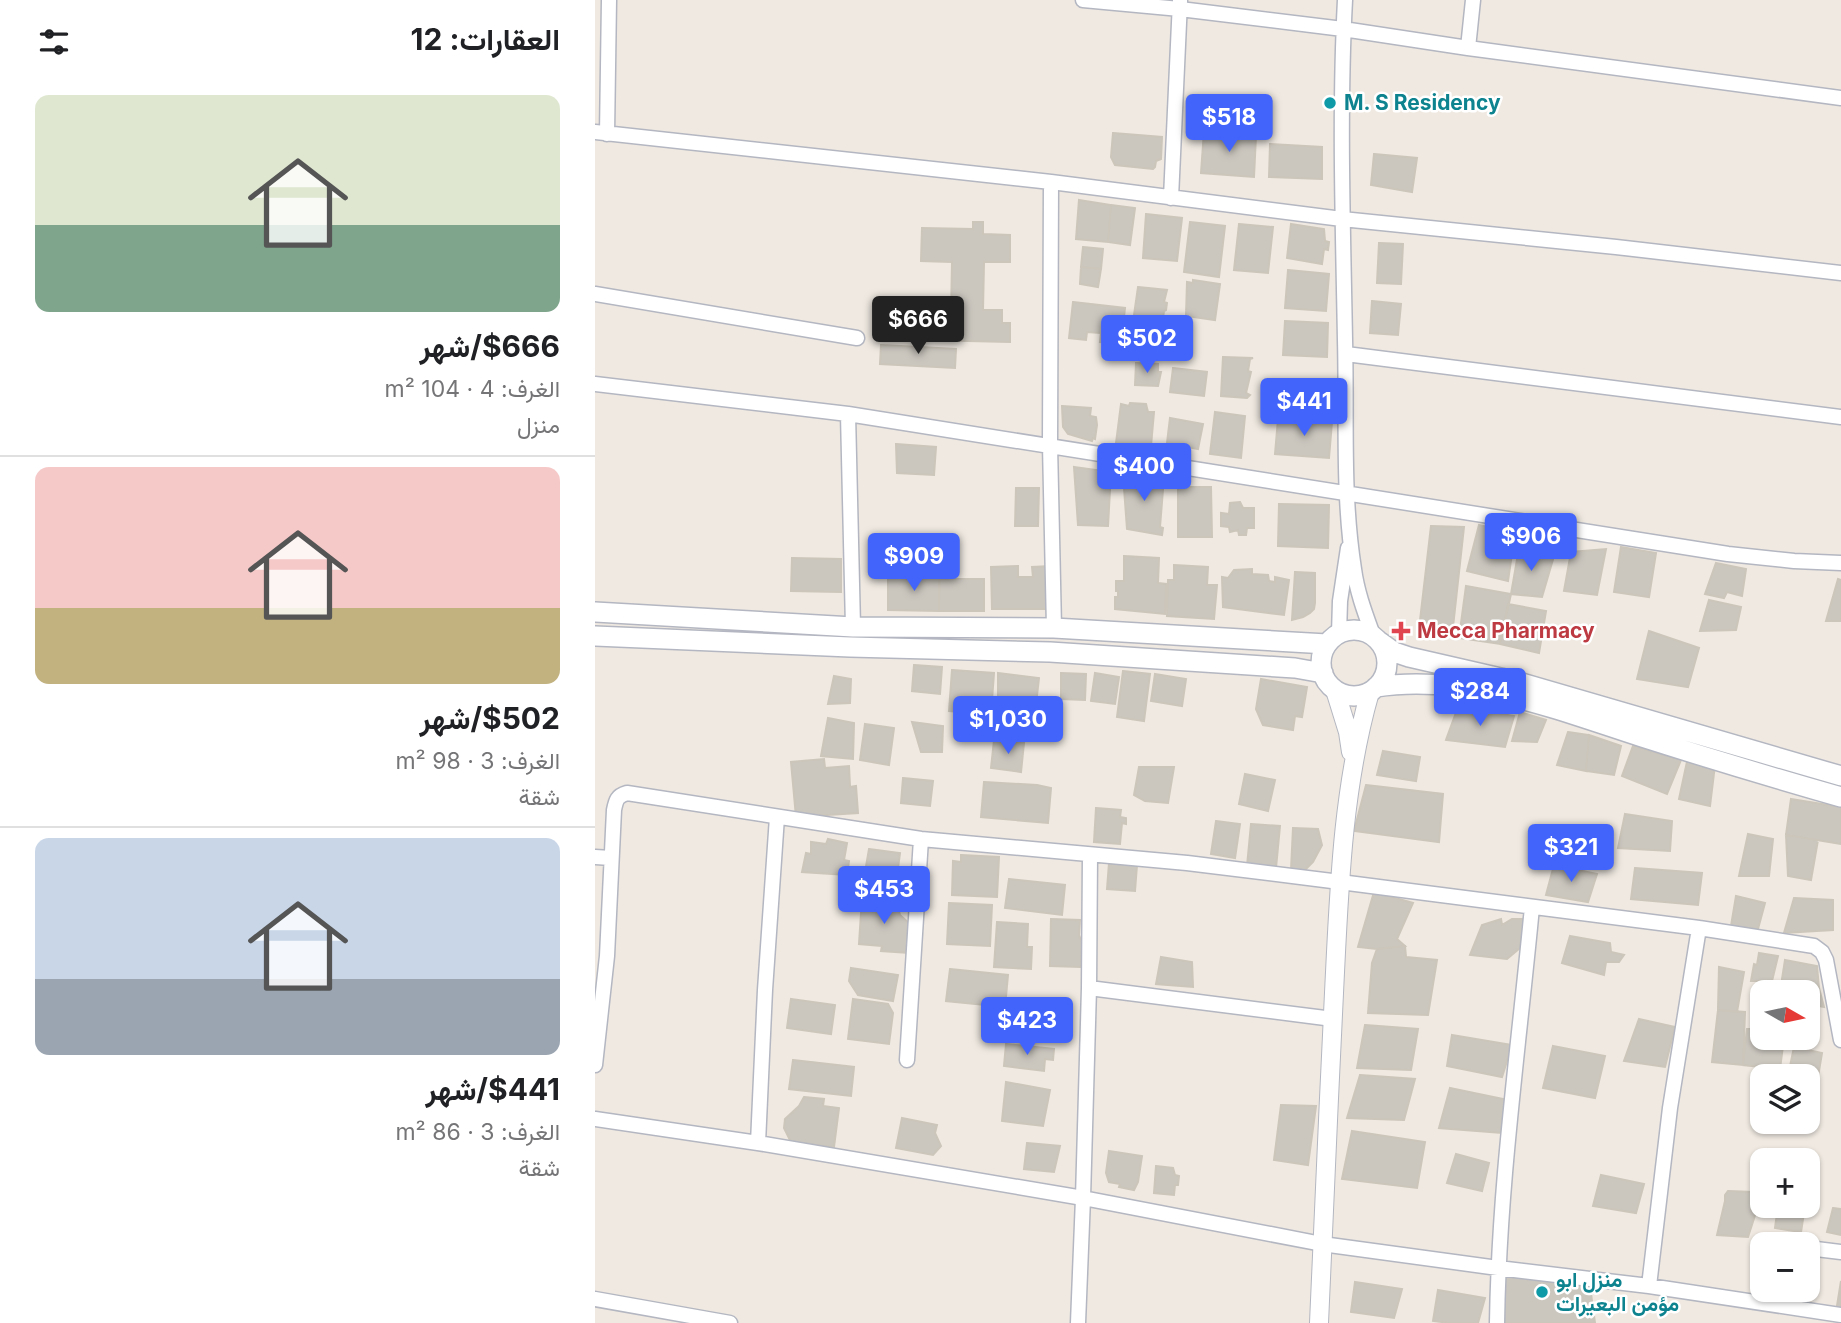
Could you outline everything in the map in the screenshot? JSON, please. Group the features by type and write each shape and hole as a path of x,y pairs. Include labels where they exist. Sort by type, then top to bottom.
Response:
{"main road":[{"path":"595,612 853,627 1053,628 1296,643 1333,639 1350,630 1361,630 1394,652 1409,657 1518,682 1841,776"},
{"path":"595,636 1050,652 1295,668 1323,673"},
{"path":"1333,639 1322,653 1321,663 1323,673 1335,690 1352,695 1407,684 1464,688 1514,698 1841,797"},
{"path":"1373,689 1383,679 1387,660 1385,651 1376,639"},
{"path":"1295,668 1300,664 1303,653 1296,643"},
{"path":"1407,684 1405,670 1409,657"}],"street":[{"path":"609,0 601,133 1051,182 1342,219 1841,273"},
{"path":"1083,0 1180,4 1468,48 1841,98"},
{"path":"1345,0 1342,219 1347,493 1357,581 1376,639"},
{"path":"1468,48 1473,0"},
{"path":"1171,198 1180,4"},
{"path":"1051,182 1049,445 1053,628"},
{"path":"595,294 857,338"},
{"path":"1346,354 1841,417"},
{"path":"595,384 848,414 1728,554 1841,563"},
{"path":"848,414 853,627"},
{"path":"1333,639 1350,537"},
{"path":"1319,1323 1340,882 1351,777 1359,734 1373,689"},
{"path":"1335,690 1348,732 1351,777"},
{"path":"595,1065 607,956 616,801 620,795 627,793 921,839 1187,863 1699,928 1814,946 1822,952 1826,960 1841,1040"},
{"path":"758,1143 777,817"},
{"path":"907,1060 921,839"},
{"path":"1078,1323 1089,988 1090,855"},
{"path":"595,857 611,859"},
{"path":"1497,1323 1504,1181 1532,907"},
{"path":"1649,1286 1670,1108 1699,928"},
{"path":"1089,988 1333,1019"},
{"path":"595,1119 758,1143 1083,1198 1322,1244 1649,1286 1841,1315"},
{"path":"1820,1249 1841,1252"},
{"path":"595,1299 730,1323"}],"building":[{"path":"1204,131 1256,136 1254,177 1201,173"},
{"path":"1113,133 1162,137 1161,159 1156,161 1153,169 1115,165 1111,157"},
{"path":"1270,144 1322,147 1322,179 1269,177"},
{"path":"1374,154 1417,158 1412,192 1371,185"},
{"path":"1079,200 1111,205 1108,242 1076,239"},
{"path":"1111,205 1135,208 1130,245 1108,242"},
{"path":"1146,214 1182,218 1177,261 1143,258"},
{"path":"973,222 983,222 983,234 1010,235 1010,262 984,262 983,310 1002,310 1002,323 1010,323 1010,342 925,340 925,315 951,316 952,262 921,261 922,228 973,229"},
{"path":"1190,222 1225,226 1219,277 1184,272"},
{"path":"1239,224 1273,227 1268,273 1234,270"},
{"path":"1291,224 1324,229 1325,241 1329,242 1328,250 1324,249 1322,264 1287,258"},
{"path":"1379,243 1403,244 1401,284 1377,283"},
{"path":"1083,247 1103,249 1101,269 1081,267"},
{"path":"1081,267 1101,269 1098,287 1080,284"},
{"path":"1288,270 1329,274 1326,311 1285,308"},
{"path":"1193,280 1220,284 1215,320 1186,316 1187,282 1193,283"},
{"path":"1138,287 1167,290 1162,325 1133,322"},
{"path":"1372,301 1401,304 1398,335 1370,333"},
{"path":"1073,302 1125,308 1121,344 1100,342 1101,333 1087,332 1086,340 1069,338"},
{"path":"1285,321 1328,323 1327,357 1283,355"},
{"path":"881,345 956,349 955,368 880,364"},
{"path":"1223,357 1253,358 1250,359 1248,371 1251,372 1246,393 1250,395 1247,398 1221,396"},
{"path":"1136,363 1158,364 1158,372 1161,372 1158,386 1135,385"},
{"path":"1173,368 1207,372 1204,396 1170,392"},
{"path":"1274,381 1298,382 1303,387 1299,417 1284,416 1285,400 1273,399"},
{"path":"1130,403 1146,404 1148,412 1154,412 1151,446 1116,443 1121,404 1129,406"},
{"path":"1062,406 1091,408 1090,416 1096,417 1095,439 1092,441 1068,434 1063,427"},
{"path":"1215,412 1245,416 1241,458 1210,454"},
{"path":"1170,418 1203,424 1198,449 1167,443"},
{"path":"1278,419 1332,422 1329,458 1275,454"},
{"path":"896,444 936,447 934,475 897,473"},
{"path":"1074,467 1111,472 1108,526 1078,525"},
{"path":"1123,474 1164,477 1160,527 1163,528 1162,535 1127,529"},
{"path":"1178,487 1211,487 1212,537 1178,537"},
{"path":"1016,488 1039,488 1038,526 1015,526"},
{"path":"1240,502 1243,508 1254,508 1254,528 1247,528 1246,535 1239,535 1238,530 1230,532 1229,527 1221,526 1221,513 1229,514 1230,503"},
{"path":"1279,504 1329,505 1328,548 1278,546"},
{"path":"1479,525 1515,533 1508,581 1467,571"},
{"path":"1431,526 1464,527 1452,636 1419,629"},
{"path":"1621,547 1656,553 1649,597 1614,592"},
{"path":"1519,548 1554,556 1542,597 1511,594"},
{"path":"1606,549 1597,595 1564,591 1571,552"},
{"path":"1124,556 1159,558 1158,583 1166,584 1165,614 1115,609 1115,597 1118,597 1116,581 1124,581"},
{"path":"792,558 841,559 841,592 791,591"},
{"path":"1716,563 1746,569 1742,596 1727,592 1724,598 1705,594"},
{"path":"1174,565 1208,567 1207,585 1217,585 1214,619 1167,616 1168,580 1174,580"},
{"path":"1018,566 1018,577 1033,577 1032,567 1051,566 1051,609 992,609 991,567"},
{"path":"1252,569 1252,574 1268,575 1269,581 1275,582 1275,577 1289,580 1284,615 1223,607 1222,577 1228,578 1234,570"},
{"path":"1295,572 1315,573 1315,603 1310,613 1292,620"},
{"path":"888,576 940,576 939,611 888,610"},
{"path":"939,579 984,579 984,611 939,611"},
{"path":"1838,579 1841,580 1841,621 1826,621"},
{"path":"1466,586 1511,594 1500,644 1459,638"},
{"path":"1709,600 1741,607 1736,630 1700,631"},
{"path":"1508,604 1546,611 1539,653 1500,644"},
{"path":"1649,631 1699,648 1688,687 1637,679"},
{"path":"914,665 942,667 940,694 912,691"},
{"path":"952,670 994,673 991,714 949,711"},
{"path":"1123,671 1150,674 1144,721 1117,717"},
{"path":"998,673 1039,678 1036,704 998,703"},
{"path":"1061,673 1086,674 1085,700 1061,699"},
{"path":"1095,673 1119,677 1115,704 1091,701"},
{"path":"1155,674 1186,679 1182,706 1151,701"},
{"path":"834,676 851,679 850,703 828,704"},
{"path":"1261,679 1307,687 1302,717 1295,716 1293,730 1263,725 1256,709"},
{"path":"1458,707 1514,716 1505,747 1446,740"},
{"path":"1520,712 1546,720 1537,742 1512,741"},
{"path":"828,718 854,723 853,759 821,756"},
{"path":"912,722 943,726 942,752 921,752"},
{"path":"865,724 894,728 889,765 860,760"},
{"path":"1568,732 1589,735 1586,771 1557,765"},
{"path":"1589,735 1621,746 1614,775 1586,771"},
{"path":"994,740 1024,743 1021,772 991,768"},
{"path":"1633,746 1681,760 1667,794 1622,776"},
{"path":"1383,751 1420,757 1416,781 1377,775"},
{"path":"1688,757 1715,765 1710,806 1679,799"},
{"path":"824,759 825,768 849,766 850,787 856,786 858,813 796,817 791,762"},
{"path":"1139,767 1174,767 1168,803 1145,801 1134,795"},
{"path":"1245,774 1275,780 1268,811 1239,804"},
{"path":"903,778 933,781 930,806 901,803"},
{"path":"984,782 1051,788 1048,823 981,817"},
{"path":"1366,785 1443,794 1439,842 1354,831"},
{"path":"1791,799 1841,807 1841,844 1786,835"},
{"path":"1096,808 1121,810 1120,817 1126,818 1126,824 1122,823 1120,844 1094,842"},
{"path":"1625,814 1672,821 1670,851 1618,848"},
{"path":"1216,821 1240,824 1235,858 1211,854"},
{"path":"1251,824 1280,826 1276,868 1247,866"},
{"path":"1293,828 1318,829 1322,845 1313,862 1305,870 1291,870"},
{"path":"1748,834 1773,839 1769,876 1739,876"},
{"path":"1786,835 1818,840 1811,880 1788,876"},
{"path":"828,839 847,843 844,860 849,861 847,875 802,872 806,853 811,854 811,842 826,844"},
{"path":"869,849 900,853 896,883 864,878"},
{"path":"961,855 999,857 997,897 952,895 953,861 961,862"},
{"path":"1109,863 1137,865 1135,891 1107,889"},
{"path":"1554,865 1597,874 1588,902 1546,895"},
{"path":"1635,868 1702,873 1698,905 1631,899"},
{"path":"1009,879 1065,885 1062,915 1005,908"},
{"path":"1374,892 1413,903 1397,939 1405,946 1377,949 1358,947"},
{"path":"1736,896 1765,903 1758,929 1731,926"},
{"path":"862,898 896,900 900,915 911,925 909,953 881,951 882,946 859,944"},
{"path":"1794,898 1833,900 1833,930 1784,933"},
{"path":"949,903 992,905 990,946 947,944"},
{"path":"1051,919 1080,920 1081,967 1050,966"},
{"path":"1501,919 1502,925 1512,919 1524,919 1520,948 1507,959 1470,955 1482,925"},
{"path":"997,922 1028,924 1027,947 1032,947 1031,969 994,967"},
{"path":"1570,936 1610,943 1611,952 1624,955 1619,962 1606,962 1604,975 1562,963"},
{"path":"1405,946 1406,957 1437,960 1428,1015 1368,1013 1372,963 1377,949"},
{"path":"1759,953 1778,956 1772,980 1751,980 1754,964 1757,965"},
{"path":"1161,957 1192,962 1193,987 1156,984"},
{"path":"1785,960 1817,966 1818,980 1782,980"},
{"path":"1719,967 1744,972 1737,1012 1718,1010"},
{"path":"851,968 898,975 893,1001 858,995 849,981"},
{"path":"950,969 1008,975 1005,1007 946,1001"},
{"path":"791,999 835,1005 831,1034 787,1028"},
{"path":"853,999 888,1004 893,1013 889,1044 848,1039"},
{"path":"1718,1010 1745,1012 1743,1065 1712,1062"},
{"path":"1639,1019 1675,1027 1665,1067 1624,1061"},
{"path":"1365,1025 1418,1029 1411,1070 1357,1068"},
{"path":"1747,1029 1750,1029 1750,1050 1782,1050 1781,1064 1743,1065"},
{"path":"1452,1035 1512,1045 1502,1077 1447,1066"},
{"path":"1006,1044 1054,1049 1053,1060 1045,1059 1044,1071 1004,1066"},
{"path":"1553,1046 1605,1056 1595,1098 1543,1088"},
{"path":"1793,1050 1822,1053 1820,1065 1790,1064"},
{"path":"793,1060 854,1067 851,1096 789,1089"},
{"path":"1360,1075 1415,1079 1404,1120 1347,1118"},
{"path":"1006,1082 1050,1090 1043,1126 1002,1121"},
{"path":"1450,1088 1508,1100 1502,1133 1439,1128"},
{"path":"804,1097 824,1099 823,1106 839,1108 834,1147 791,1142 784,1128 785,1119"},
{"path":"1281,1105 1316,1106 1308,1165 1274,1160"},
{"path":"902,1118 937,1125 935,1133 941,1146 933,1155 896,1148"},
{"path":"1352,1131 1425,1142 1417,1188 1342,1179"},
{"path":"1027,1143 1060,1146 1054,1172 1024,1169"},
{"path":"1109,1151 1142,1156 1134,1190 1109,1182 1106,1173"},
{"path":"1456,1154 1489,1163 1482,1191 1447,1183"},
{"path":"1156,1166 1173,1168 1175,1175 1179,1176 1174,1195 1154,1193"},
{"path":"1601,1175 1644,1184 1636,1213 1593,1206"},
{"path":"1728,1191 1750,1192 1750,1218 1754,1218 1748,1237 1717,1235"},
{"path":"1833,1208 1841,1209 1841,1235 1827,1232"},
{"path":"1776,1218 1803,1218 1801,1232 1775,1228"},
{"name":"منزل ابو مؤمن البعيرات","path":"1492,1267 1589,1279 1595,1323 1493,1323"},
{"path":"1841,1281 1841,1313 1836,1312"},
{"path":"1355,1282 1402,1289 1394,1318 1351,1312"},
{"path":"1438,1290 1485,1298 1478,1323 1433,1321"}],"place":[{"name":"M. S Residency","path":"1330,103"},
{"name":"Mecca Pharmacy","path":"1401,631"},
{"name":"منزل ابو مؤمن البعيرات","path":"1542,1292"}]}
